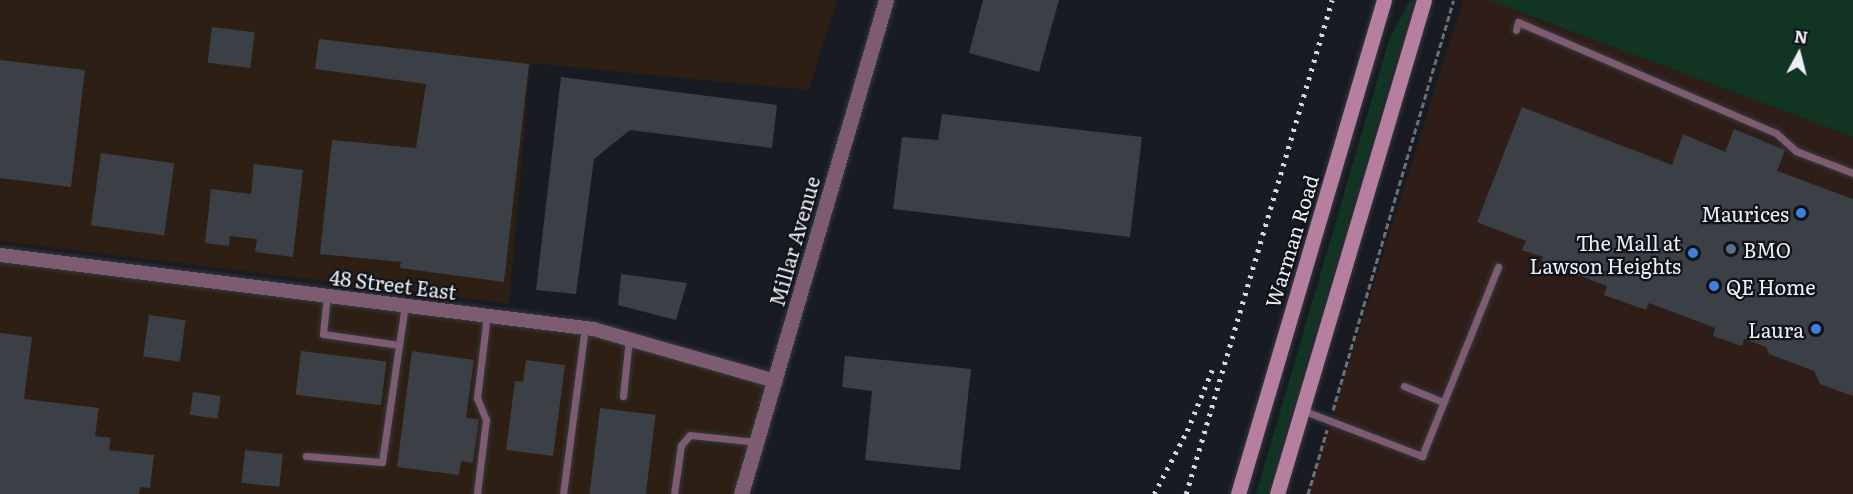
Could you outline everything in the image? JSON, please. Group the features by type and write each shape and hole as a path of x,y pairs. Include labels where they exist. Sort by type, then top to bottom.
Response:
{"main road":[{"name":"Warman Road","path":"1238,494 1384,0"},
{"path":"1277,494 1424,0"}],"street":[{"name":"Millar Avenue","path":"741,494 886,0"},
{"name":"48 Street East","path":"0,255 585,328 776,381"}],"lane":[{"path":"1516,30 1518,22 1776,133 1796,152 1853,173"},
{"path":"1302,410 1422,456 1498,267"},
{"path":"327,296 323,334 399,345"},
{"path":"306,456 382,462 405,305"},
{"path":"477,493 486,420 477,398 487,315"},
{"path":"563,494 585,328"},
{"path":"622,396 629,339"},
{"path":"1404,386 1443,402"},
{"path":"674,494 681,445 690,435 757,442"}],"path":[{"path":"1308,494 1454,0"}],"shaded area":[{"path":"0,0 837,0 809,90 530,63 509,304 0,241"},
{"path":"1463,0 1488,0 1853,137 1853,494 1308,494"},
{"path":"0,255 593,329 776,381 741,494 0,494"}],"green space":[{"path":"1410,0 1413,2 1267,494 1256,494 1389,40"},
{"path":"1488,0 1853,0 1853,137"}],"building":[{"path":"983,0 1059,0 1039,72 969,53"},
{"path":"212,27 255,32 250,68 208,63"},
{"path":"319,39 529,64 504,282 400,268 401,262 320,254 332,140 416,148 426,84 315,69"},
{"path":"0,60 85,70 71,187 0,178"},
{"path":"561,77 777,105 772,148 630,130 594,159 576,294 536,290"},
{"name":"The Mall at Lawson Heights","path":"1522,107 1672,165 1683,134 1725,152 1734,129 1785,150 1777,171 1853,199 1853,396 1820,384 1814,371 1769,354 1766,347 1744,339 1742,346 1713,336 1715,328 1649,303 1646,310 1604,295 1607,286 1541,261 1543,257 1522,250 1526,241 1477,222"},
{"path":"942,114 1142,137 1130,237 893,209 902,137 938,140"},
{"path":"101,153 174,163 164,236 91,225"},
{"path":"254,164 303,170 293,257 255,252 257,239 230,236 229,246 205,243 211,189 251,194"},
{"path":"621,274 687,283 676,320 618,305"},
{"path":"149,315 186,320 180,362 143,357"},
{"path":"0,333 32,337 24,399 99,408 95,436 111,438 109,450 154,455 150,488 140,487 139,494 0,494"},
{"path":"301,351 386,361 381,405 296,395"},
{"path":"412,351 474,360 466,418 479,419 473,463 461,461 459,475 397,467"},
{"path":"845,356 971,369 960,470 865,460 872,391 842,387"},
{"path":"526,360 565,365 553,456 506,450 515,381 523,382"},
{"path":"193,392 221,396 218,419 190,415"},
{"path":"600,408 656,415 646,494 589,494"},
{"path":"245,450 283,454 279,487 242,483"}],"railway":[{"path":"1186,494 1332,0"},
{"path":"1154,494 1187,431 1212,370"}],"place":[{"name":"Maurices","path":"1801,213"},
{"name":"BMO","path":"1731,249"},
{"name":"The Mall at Lawson Heights","path":"1693,253"},
{"name":"QE Home","path":"1714,286"},
{"name":"Laura","path":"1816,329"}]}
